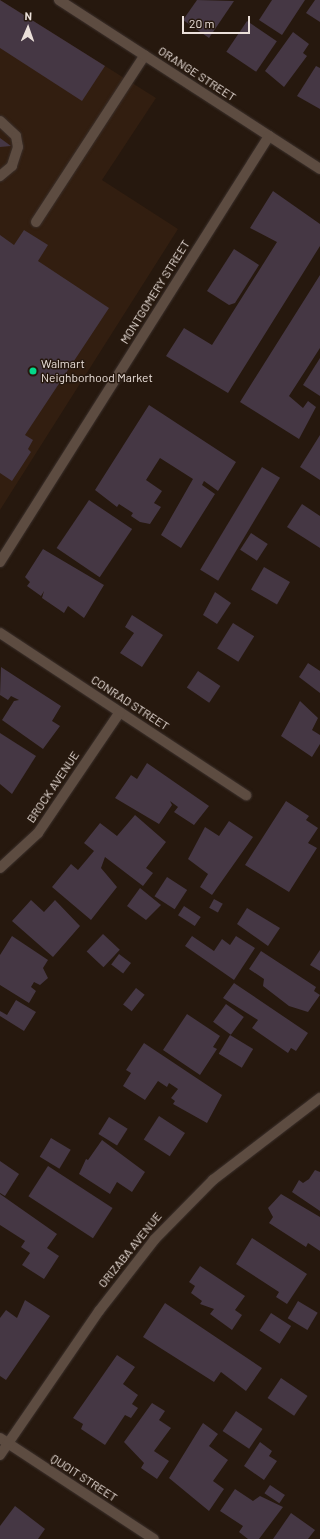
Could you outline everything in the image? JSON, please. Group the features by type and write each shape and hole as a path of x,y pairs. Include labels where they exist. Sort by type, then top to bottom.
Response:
{"street":[{"name":"ORANGE STREET","path":"64,1 320,169"},
{"path":"36,222 145,55"},
{"path":"0,121 16,136 18,147 12,166 0,176"},
{"name":"MONTGOMERY STREET","path":"0,562 269,136"},
{"name":"CONRAD STREET","path":"0,633 246,795"},
{"name":"BROCK AVENUE","path":"0,868 38,833 120,712"},
{"name":"ORIZABA AVENUE","path":"0,1456 4,1441 99,1311 155,1239 213,1180 320,1098"},
{"name":"QUOIT STREET","path":"4,1441 154,1539"}],"shaded area":[{"path":"0,0 156,98 102,180 178,229 0,510"}],"building":[{"path":"0,0 105,66 82,101 0,48"},
{"path":"197,0 234,1 209,38 183,20"},
{"path":"272,0 305,0 282,35 259,20"},
{"path":"315,0 320,0 320,22 306,13"},
{"path":"247,21 277,41 256,72 226,52"},
{"path":"293,32 309,44 303,53 307,56 284,87 265,71"},
{"path":"316,66 320,68 320,109 297,96"},
{"path":"0,138 11,146 0,147"},
{"path":"273,191 320,224 320,246 228,393 166,356 184,328 212,345 277,242 250,228"},
{"name":"Walmart Neighborhood Market","path":"24,230 48,245 38,261 109,308 25,435 33,440 28,449 31,452 12,481 0,473 0,235 14,245"},
{"path":"234,249 259,265 235,303 229,305 207,291"},
{"path":"320,275 320,348 289,396 303,408 308,401 316,407 299,439 240,402"},
{"path":"320,358 320,396 303,385"},
{"path":"149,405 236,462 218,491 204,481 202,485 215,494 181,548 161,535 193,479 160,458 146,480 162,491 154,503 161,507 150,524 140,522 131,516 133,513 119,504 117,507 95,490"},
{"path":"320,435 320,480 300,467"},
{"path":"262,467 280,478 218,581 200,570"},
{"path":"89,500 132,529 100,577 57,548"},
{"path":"302,504 320,516 320,548 287,527"},
{"path":"251,533 268,544 257,561 240,550"},
{"path":"43,549 104,585 84,618 68,606 64,613 42,598 44,591 41,596 27,586 30,582 25,577"},
{"path":"264,567 290,582 277,605 251,590"},
{"path":"215,592 231,603 217,624 203,615"},
{"path":"132,615 163,635 142,667 120,653 134,633 125,627"},
{"path":"233,623 254,636 238,662 217,648"},
{"path":"308,663 320,671 320,693 299,677"},
{"path":"1,667 61,706 52,721 60,726 43,749 2,720 14,701 19,700 11,696 8,700 0,695"},
{"path":"198,671 220,686 209,703 187,688"},
{"path":"300,701 318,718 312,730 320,735 320,744 312,757 281,736"},
{"path":"0,733 36,756 12,794 0,784"},
{"path":"147,763 209,806 194,825 174,812 178,807 170,801 172,805 159,824 115,798 131,775 137,779"},
{"path":"286,801 309,816 306,820 318,828 308,843 317,848 289,892 245,865"},
{"path":"135,815 166,842 146,868 153,873 143,886 105,857 101,868 117,887 91,920 52,887 71,864 78,870 94,851 84,843 100,823 117,836"},
{"path":"229,821 253,837 212,895 200,887 208,874 188,859 205,827 219,836"},
{"path":"167,877 187,890 175,909 154,896"},
{"path":"140,888 161,905 146,920 127,906"},
{"path":"214,899 223,904 218,913 209,908"},
{"path":"31,900 44,912 55,900 80,926 53,957 12,921"},
{"path":"184,906 201,917 195,926 178,915"},
{"path":"247,908 280,928 268,946 237,924"},
{"path":"103,934 120,950 103,967 87,952"},
{"path":"12,936 48,960 43,968 48,978 40,985 34,982 31,987 36,991 29,1003 0,985 0,955"},
{"path":"192,936 214,951 222,939 230,945 236,936 255,948 234,980 185,946"},
{"path":"320,950 320,971 310,965"},
{"path":"261,951 316,987 314,991 320,995 308,1012 289,1006 263,986 264,979 249,969"},
{"path":"119,954 131,963 123,973 111,964"},
{"path":"234,983 308,1033 296,1051 291,1048 288,1053 252,1028 258,1020 223,998"},
{"path":"136,988 145,995 132,1011 123,1005"},
{"path":"16,1000 36,1012 24,1031 0,1016 0,1011 7,1015"},
{"path":"226,1004 244,1017 231,1035 213,1022"},
{"path":"187,1014 220,1036 213,1047 217,1049 200,1075 163,1050"},
{"path":"230,1035 253,1049 242,1068 219,1054"},
{"path":"144,1043 222,1095 207,1123 173,1104 175,1101 171,1098 178,1089 169,1083 167,1087 158,1081 145,1100 123,1086 131,1073 126,1070"},
{"path":"159,1116 185,1133 170,1156 144,1139"},
{"path":"109,1117 128,1129 117,1146 98,1134"},
{"path":"51,1138 71,1150 59,1169 40,1157"},
{"path":"102,1140 145,1172 132,1192 117,1182 110,1194 79,1174 86,1159 88,1160"},
{"path":"0,1161 19,1174 5,1196 0,1193"},
{"path":"48,1166 113,1208 93,1238 28,1196"},
{"path":"315,1170 320,1172 320,1211 292,1192 299,1180 303,1183 309,1179"},
{"path":"0,1194 57,1234 47,1248 59,1256 44,1279 22,1265 30,1253 21,1247 25,1241 0,1225"},
{"path":"281,1194 320,1217 320,1251 308,1243 306,1247 269,1223 273,1217 268,1208"},
{"path":"252,1238 307,1274 287,1304 276,1297 279,1292 236,1264"},
{"path":"200,1266 245,1296 235,1310 242,1315 232,1330 210,1314 214,1309 200,1304 202,1301 191,1293 195,1286 189,1282"},
{"path":"25,1300 50,1316 6,1380 0,1376 0,1318 6,1310 17,1318"},
{"path":"298,1301 318,1313 307,1330 288,1318"},
{"path":"165,1303 262,1368 246,1391 221,1372 214,1382 143,1337"},
{"path":"271,1313 291,1326 280,1344 260,1331"},
{"path":"117,1355 135,1367 123,1384 138,1395 132,1404 138,1408 131,1418 125,1415 105,1445 81,1429 83,1424 73,1418"},
{"path":"281,1378 308,1396 294,1416 268,1398"},
{"path":"152,1403 165,1411 159,1420 171,1428 154,1451 169,1461 157,1479 141,1468 144,1463 124,1442"},
{"path":"236,1411 263,1429 249,1449 223,1431"},
{"path":"203,1423 218,1434 209,1446 228,1460 213,1481 224,1489 209,1511 169,1478"},
{"path":"260,1442 272,1451 269,1456 277,1461 264,1480 244,1466"},
{"path":"270,1485 285,1495 279,1503 264,1493"},
{"path":"235,1489 253,1501 260,1496 283,1507 259,1539 248,1539 239,1532 243,1526 220,1511"},
{"path":"15,1506 45,1529 38,1539 0,1539 0,1526"},
{"path":"291,1513 315,1530 308,1539 273,1539"}],"place":[{"name":"Walmart Neighborhood Market","path":"33,371"}]}
